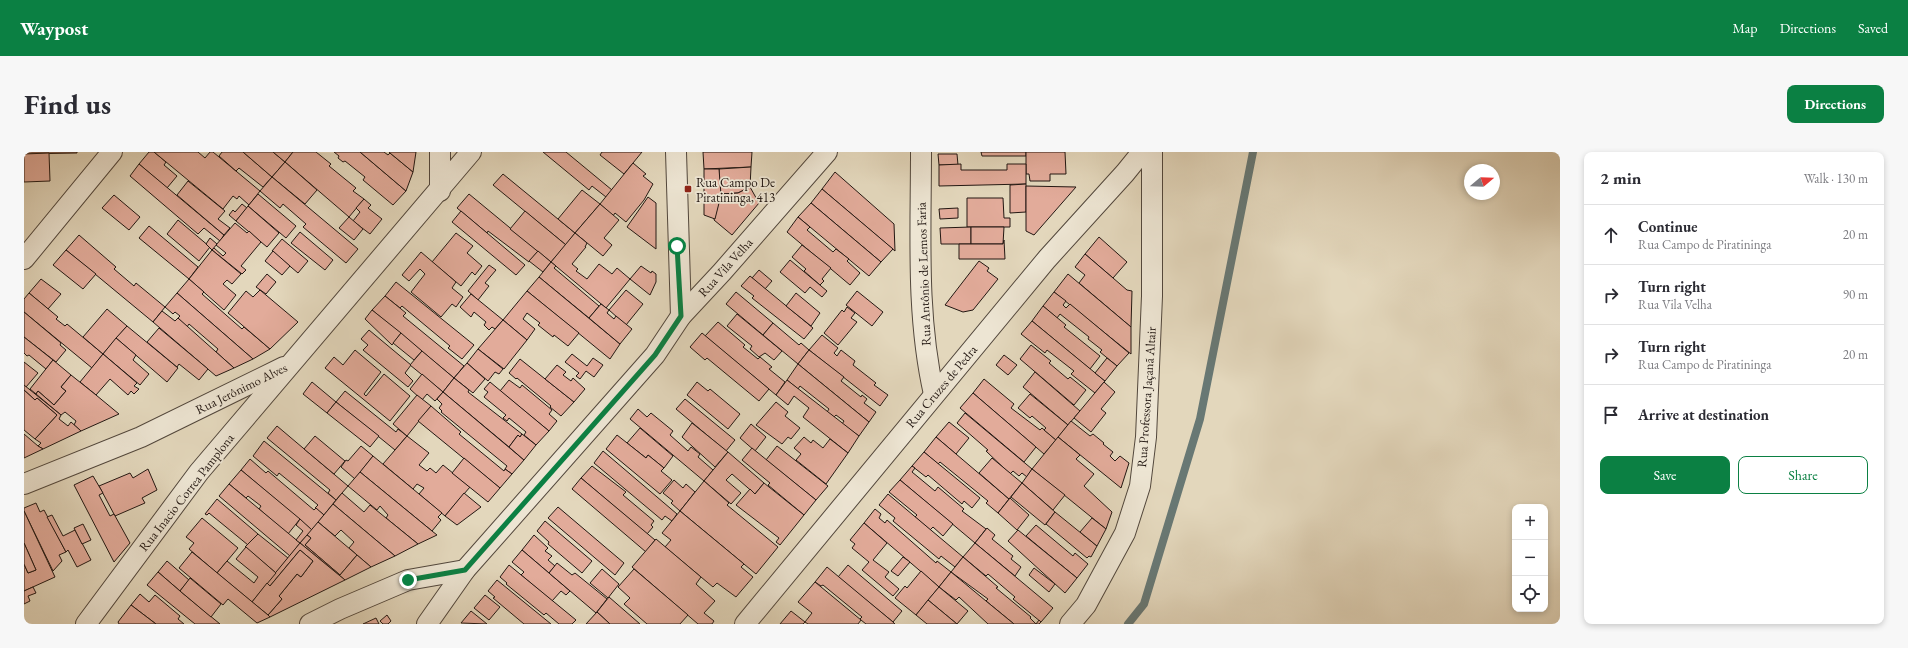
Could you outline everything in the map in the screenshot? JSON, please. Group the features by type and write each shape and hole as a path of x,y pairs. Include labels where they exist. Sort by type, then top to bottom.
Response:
{"street":[{"path":"24,259 112,152"},
{"path":"440,152 440,191"},
{"name":"Rua Jerônimo Alves","path":"24,484 141,437 291,364 440,191 471,152"},
{"path":"676,152 681,316"},
{"name":"Rua Vila Velha","path":"427,624 465,570 655,355 681,316 722,272 827,152"},
{"name":"Rua Antônio de Lemos Faria","path":"920,152 923,317 927,365 934,394"},
{"name":"Rua Cruzes de Pedra","path":"745,624 1047,259 1125,174 1142,152"},
{"name":"Rua Professora Jaçanã Altair","path":"1070,624 1086,605 1125,533 1140,486 1146,437 1152,296 1152,152"},
{"name":"Rua Inacio Correa Pamplona","path":"86,624 199,472 291,364"},
{"path":"310,624 340,609 408,580 465,570"}],"building":[{"path":"24,152 77,152 77,153 24,154"},
{"path":"149,152 154,152 166,162 164,165 177,176 167,188 139,164"},
{"path":"154,152 198,152 205,158 210,152 213,152 260,191 249,205 239,196 237,199 233,196 223,209"},
{"path":"222,152 243,152 272,177 263,187 239,168 236,171 219,156"},
{"path":"243,152 273,152 285,162 272,177"},
{"path":"273,152 293,152 285,162"},
{"path":"293,152 316,152 331,164 329,166 356,188 353,191 364,199 349,217 285,162"},
{"path":"334,152 360,152 406,191 393,205 363,180 365,177 345,161 343,162 338,158 339,156"},
{"path":"360,152 384,152 388,155 390,153 413,172 406,191"},
{"path":"389,152 416,152 413,172 390,153"},
{"path":"543,152 566,152 612,190 606,197 592,186 589,190"},
{"path":"602,152 642,152 624,174 600,155"},
{"path":"703,152 752,152 751,167 704,169"},
{"path":"981,152 1026,152 1026,156 982,156"},
{"path":"1026,152 1065,152 1066,174 1050,174 1050,181 1030,181 1029,174 1026,174"},
{"path":"49,153 50,181 24,182 24,154"},
{"path":"938,154 957,154 958,165 939,165"},
{"path":"285,162 317,190 305,204 272,177"},
{"path":"633,163 646,174 643,176 653,184 644,200 626,222 615,213 613,216 600,204"},
{"path":"139,164 224,235 220,241 204,228 198,234 130,176"},
{"path":"961,164 961,170 1007,170 1007,164 1026,164 1026,184 939,186 939,165"},
{"path":"751,167 750,187 738,193 720,194 719,169"},
{"path":"704,169 719,169 721,195 704,198"},
{"path":"835,172 894,224 895,251 822,189"},
{"path":"503,174 575,233 566,245 493,185"},
{"path":"272,177 358,249 346,263 303,227 306,224 283,204 280,208 260,191"},
{"path":"188,181 225,211 218,219 230,228 224,235 177,195"},
{"path":"1026,184 1026,212 1010,213 1010,185"},
{"path":"1026,186 1076,187 1034,235 1026,231"},
{"path":"750,187 759,203 732,235 714,220 720,194 738,193"},
{"path":"822,189 893,249 881,262 811,203"},
{"path":"582,190 600,204 575,233 558,219"},
{"path":"258,194 296,226 286,238 248,206"},
{"path":"469,194 538,251 529,262 488,231 487,233 457,208"},
{"path":"114,195 140,217 129,230 102,208"},
{"path":"721,195 715,219 704,215 704,198"},
{"path":"648,197 656,203 656,249 627,227"},
{"path":"967,198 1003,198 1004,218 1010,218 1010,227 967,227"},
{"path":"364,199 371,205 368,208 382,219 370,234 353,221 360,212 356,208"},
{"path":"811,203 881,262 869,276 798,217"},
{"path":"242,204 247,208 236,221 229,215 233,210 235,212"},
{"path":"600,204 619,220 604,238 612,245 603,256 575,233"},
{"path":"248,206 279,233 267,247 236,221"},
{"path":"958,208 958,218 940,219 939,209"},
{"path":"461,211 525,265 516,275 452,222"},
{"path":"525,211 566,245 551,262 510,229"},
{"path":"349,217 363,229 354,240 339,228"},
{"path":"798,217 810,227 807,230 833,252 836,249 849,259 847,261 860,273 850,285 787,232"},
{"path":"178,220 210,247 199,261 167,234"},
{"path":"235,223 247,233 249,231 261,242 241,266 246,270 242,274 212,250 214,248 223,256 226,253 216,245"},
{"path":"149,226 198,267 189,279 139,238"},
{"path":"971,227 971,244 941,244 940,228"},
{"path":"971,227 1004,227 1003,244 971,244"},
{"path":"300,232 333,260 325,270 291,243"},
{"path":"456,233 473,246 467,253 482,266 475,275 472,272 461,286 432,262"},
{"path":"575,233 587,243 586,247 572,264 578,269 576,271 587,279 599,264 612,274 617,268 630,279 606,308 551,262"},
{"path":"79,235 116,267 114,269 134,286 136,283 165,307 153,322 66,250"},
{"path":"1099,237 1127,262 1113,278 1085,254"},
{"path":"210,238 217,244 212,250 206,244"},
{"path":"282,239 308,261 298,273 272,251"},
{"path":"1004,240 1005,259 959,259 959,244 1003,244"},
{"path":"802,245 831,268 822,279 824,281 820,285 804,271 806,269 792,257"},
{"path":"66,250 96,274 83,289 53,265"},
{"path":"212,250 241,274 232,284 227,280 223,284 236,295 224,310 189,279"},
{"path":"273,251 290,266 282,275 265,261"},
{"path":"538,251 551,262 543,272 529,261"},
{"path":"421,252 456,282 452,288 463,297 456,307 452,304 441,317 411,292 425,274 420,269 409,281 402,275"},
{"path":"1085,254 1127,290 1132,291 1131,327 1079,283 1085,275 1075,267"},
{"path":"790,260 827,291 822,297 810,287 805,293 780,272"},
{"path":"979,261 989,268 987,271 998,279 973,310 963,312 945,305"},
{"path":"551,262 556,266 554,268 599,306 589,318 539,277"},
{"path":"489,265 496,270 485,283 489,286 478,300 468,291"},
{"path":"641,266 651,273 652,271 656,274 656,282 650,295 630,279"},
{"path":"759,270 772,281 765,289 752,278"},
{"path":"267,274 276,282 266,294 256,287"},
{"path":"1068,274 1131,327 1131,354 1054,292"},
{"path":"750,276 813,328 804,339 752,298 754,296 741,286"},
{"path":"539,277 620,344 610,359 527,291"},
{"path":"41,279 61,294 48,309 29,293"},
{"path":"189,279 204,292 202,294 242,329 244,327 270,349 253,359 177,293"},
{"path":"396,282 474,345 462,359 448,348 450,346 402,306 400,308 385,296"},
{"path":"260,290 298,322 270,349 228,313 246,291 253,297"},
{"path":"626,290 643,304 626,325 609,310"},
{"path":"527,291 579,333 568,346 554,335 553,337 538,325 540,323 527,313 523,319 535,329 527,340 503,320"},
{"path":"857,291 883,312 872,326 846,305"},
{"path":"736,292 773,323 763,335 726,304"},
{"path":"1054,292 1066,301 1063,305 1066,308 1070,304 1129,353 1117,366 1100,352 1102,350 1088,339 1089,337 1060,314 1057,318 1043,306"},
{"path":"29,293 58,317 56,319 65,326 67,324 103,354 92,368 24,312 24,299"},
{"path":"177,293 253,359 234,368 216,352 218,349 189,324 187,327 178,318 180,316 175,312 173,314 165,307"},
{"path":"796,293 820,313 811,326 786,306"},
{"path":"471,294 503,320 495,329 492,327 489,330 484,325 486,322 474,312 471,317 460,307"},
{"path":"385,296 406,313 403,316 464,366 454,378 372,310"},
{"path":"601,304 609,310 607,313 614,319 616,316 632,329 620,344 589,318"},
{"path":"1043,306 1066,325 1064,327 1100,356 1090,369 1032,321"},
{"path":"847,307 855,313 851,318 857,322 838,345 824,333 842,310 844,312"},
{"path":"107,309 127,326 103,354 83,337"},
{"path":"372,310 401,333 392,345 365,319"},
{"path":"162,311 175,321 178,318 234,368 216,376 153,322"},
{"path":"24,312 61,343 60,345 66,350 56,362 24,337"},
{"path":"737,314 782,351 774,360 765,353 759,357 750,349 752,346 727,326"},
{"path":"503,320 527,340 504,369 478,349"},
{"path":"1032,321 1105,381 1095,393 1071,374 1074,371 1047,350 1045,353 1021,334"},
{"path":"718,322 745,345 743,347 758,359 760,357 772,367 769,369 785,382 776,395 705,336"},
{"path":"773,323 799,345 801,343 809,350 798,364 763,335"},
{"path":"127,326 178,368 167,382 116,338"},
{"path":"159,328 208,369 199,380 179,364 177,367 147,342"},
{"path":"369,330 411,365 405,373 413,381 408,387 363,350 368,345 361,339"},
{"path":"401,333 422,351 414,360 393,343"},
{"path":"702,333 769,389 759,401 707,358 705,360 690,347"},
{"path":"822,335 838,348 834,353 837,356 841,350 855,361 853,365 876,383 874,385 888,395 880,406 809,350"},
{"path":"24,337 53,360 46,369 29,355 27,356 24,353"},
{"path":"116,338 136,355 133,360 149,374 140,385 103,354"},
{"path":"1031,345 1051,361 1049,363 1068,379 1070,377 1086,390 1074,405 1020,359"},
{"path":"478,349 503,369 499,374 495,372 488,381 467,363"},
{"path":"355,350 381,372 364,394 366,396 384,374 410,396 390,421 325,368 334,357 343,365"},
{"path":"809,350 844,377 841,381 861,397 862,395 867,399 864,403 876,412 869,422 798,364"},
{"path":"422,351 454,378 443,392 410,365"},
{"path":"103,354 137,383 134,386 139,389 134,394 131,391 128,395 110,379 96,395 80,382"},
{"path":"572,354 587,366 593,358 603,365 594,377 586,371 580,379 576,376 579,373 565,362"},
{"path":"1004,355 1017,365 1008,375 996,365"},
{"path":"1107,358 1117,366 1105,381 1095,373"},
{"path":"520,359 574,402 561,416 550,407 551,406 509,373"},
{"path":"53,360 71,375 61,387 66,391 54,405 38,391 36,394 30,389"},
{"path":"24,362 38,373 26,387 24,385"},
{"path":"467,363 485,379 473,393 454,378"},
{"path":"798,364 869,422 859,436 842,424 844,421 836,415 834,417 827,412 829,409 800,386 798,389 787,380"},
{"path":"557,365 566,372 563,375 571,381 573,378 585,389 574,402 545,379"},
{"path":"1035,372 1080,411 1068,425 1023,387"},
{"path":"422,374 443,392 435,401 427,394 422,400 410,389"},
{"path":"71,375 119,414 81,431 74,425 76,421 65,412 61,415 36,394 38,391 54,405 66,391 61,387"},
{"path":"454,378 469,390 468,392 522,434 520,437 518,435 509,447 443,392"},
{"path":"984,379 1014,404 1011,408 1040,430 1042,428 1056,440 1044,454 973,393"},
{"path":"509,380 520,388 522,385 552,410 549,414 557,421 549,431 500,391"},
{"path":"787,380 859,436 848,453 803,417 809,408 794,396 788,405 776,395"},
{"path":"312,382 336,402 327,413 303,394"},
{"path":"490,382 549,431 536,445 524,435 526,432 509,418 507,421 503,418 506,415 484,397 488,392 484,389"},
{"path":"697,382 708,391 710,389 740,414 728,429 687,395"},
{"path":"1104,382 1115,392 1101,409 1106,413 1091,432 1074,418"},
{"path":"24,385 61,415 59,419 68,426 71,422 81,431 43,449 38,446 41,443 35,439 57,415 37,398 35,400 24,390"},
{"path":"24,390 35,400 37,398 57,415 35,439 24,430"},
{"path":"345,391 396,432 398,429 407,436 395,450 336,402"},
{"path":"443,392 524,460 512,474 505,469 507,466 441,412 442,411 439,408 442,404 437,399"},
{"path":"973,393 1036,447 1024,462 960,408"},
{"path":"1030,394 1068,425 1056,440 1044,430 1046,428 1032,416 1030,418 1018,408"},
{"path":"417,395 431,406 407,436 393,424"},
{"path":"685,399 735,440 726,451 676,409"},
{"path":"336,402 379,436 370,447 327,413"},
{"path":"776,402 788,412 785,416 800,428 791,439 788,437 782,444 756,425"},
{"path":"431,406 461,432 459,434 504,471 505,469 512,474 500,488 418,421"},
{"path":"638,409 647,417 651,413 673,431 670,435 688,451 691,447 700,454 698,457 713,470 704,481 630,419"},
{"path":"965,413 1032,469 1027,477 1022,473 1019,476 1013,471 1010,474 986,451 988,450 957,423"},
{"path":"1071,421 1090,436 1093,434 1104,443 1103,444 1113,452 1110,456 1115,461 1120,456 1129,463 1121,488 1058,437"},
{"path":"949,422 969,438 956,454 936,437"},
{"path":"692,423 728,452 715,467 682,437"},
{"path":"751,424 766,437 755,451 740,438"},
{"path":"277,426 348,486 336,500 328,493 330,490 267,438"},
{"path":"640,428 673,456 664,468 648,455 646,458 627,443"},
{"path":"24,434 38,446 43,449 24,458"},
{"path":"522,434 536,445 524,460 509,447 518,435 520,437"},
{"path":"617,435 646,458 648,455 664,468 661,471 672,480 660,494 606,449"},
{"path":"315,436 345,461 334,474 304,449"},
{"path":"407,436 429,453 419,465 427,471 430,468 436,473 443,465 470,487 445,516 419,494 424,488 417,484 413,489 383,464"},
{"path":"804,437 811,443 813,440 823,448 830,439 848,453 826,484 796,460 801,454 794,448"},
{"path":"936,437 1009,499 998,513 986,503 988,501 940,462 938,464 924,452"},
{"path":"1058,437 1080,455 1076,459 1094,474 1084,486 1112,512 1106,529 1032,469"},
{"path":"264,441 336,500 324,515 315,508 318,505 279,473 277,476 253,456"},
{"path":"361,446 373,456 355,479 341,467 346,460 348,461"},
{"path":"777,446 828,486 816,500 766,460"},
{"path":"752,448 816,500 804,515 768,485 770,483 742,460"},
{"path":"603,451 677,514 672,521 665,516 662,520 594,463"},
{"path":"728,452 764,483 755,494 732,474 726,480 741,493 731,504 704,481"},
{"path":"924,452 980,498 972,508 964,501 962,504 928,475 926,477 912,466"},
{"path":"373,456 442,513 438,517 441,520 432,531 360,472"},
{"path":"464,458 500,488 488,502 452,473"},
{"path":"992,458 1022,483 1009,499 979,473"},
{"path":"250,459 266,473 268,471 314,510 316,508 324,515 312,530 241,470"},
{"path":"592,466 626,492 623,495 654,521 651,525 653,527 647,534 581,478"},
{"path":"912,466 915,468 912,472 935,491 938,487 964,509 962,511 986,529 975,543 900,480"},
{"path":"148,469 157,490 142,498 145,503 115,516 99,486 130,473 133,478"},
{"path":"1032,469 1065,495 1053,510 1022,483"},
{"path":"241,470 300,519 288,534 259,509 261,506 248,496 246,498 229,484"},
{"path":"360,472 437,535 418,544 386,518 388,515 380,506 377,510 348,486"},
{"path":"93,476 103,493 99,495 110,516 114,514 130,543 114,562 74,485"},
{"path":"581,478 655,540 646,552 572,489"},
{"path":"674,480 683,488 686,484 695,492 680,511 671,503 673,501 663,493"},
{"path":"900,480 953,524 943,536 933,527 930,530 915,517 917,515 889,492"},
{"path":"704,481 729,503 727,505 778,547 756,574 680,511"},
{"path":"764,483 804,515 780,545 776,542 779,538 736,505 750,489 755,494"},
{"path":"1022,483 1055,512 1045,525 1011,497"},
{"path":"229,484 300,543 290,556 219,496"},
{"path":"342,493 364,512 370,505 418,544 395,556 333,504"},
{"path":"464,493 481,507 457,525 445,516"},
{"path":"888,494 963,557 955,567 941,556 939,559 893,521 895,518 879,505"},
{"path":"1010,498 1029,515 1017,530 998,513"},
{"path":"217,499 258,534 248,545 209,513 207,515 205,514"},
{"path":"36,503 40,512 44,510 66,552 59,555 62,561 53,571 24,511 24,508"},
{"path":"333,504 395,556 371,567 349,548 354,542 341,530 335,536 318,522"},
{"path":"558,507 624,563 615,575 548,518"},
{"path":"875,509 881,514 879,518 885,523 887,520 936,563 937,561 951,572 939,587 864,523"},
{"path":"24,511 55,577 24,591 24,564 28,573 36,570 24,543"},
{"path":"680,511 744,564 741,567 753,577 736,597 717,583 713,587 665,547 671,540 662,533"},
{"path":"1055,512 1097,546 1091,557 1089,556 1087,558 1046,524"},
{"path":"52,515 63,536 75,530 91,560 77,567 68,550 66,552 47,517"},
{"path":"202,518 238,548 217,573 189,549 194,543 186,537"},
{"path":"1092,518 1106,529 1097,546 1080,532"},
{"path":"300,519 312,530 300,543 296,540 303,531 296,525"},
{"path":"545,521 592,561 582,573 548,544 549,542 537,531"},
{"path":"318,522 357,555 340,575 305,545 311,538 307,535"},
{"path":"864,523 887,543 873,560 889,572 885,577 899,589 893,596 862,570 869,562 852,548 855,544 850,540"},
{"path":"83,524 91,540 82,544 74,528"},
{"path":"1036,525 1073,556 1075,553 1088,564 1077,578 1026,536"},
{"path":"987,528 995,535 992,539 1013,556 1011,559 1021,567 1015,576 975,543"},
{"path":"1018,530 1077,578 1065,593 1008,541"},
{"path":"258,534 288,558 276,573 245,547"},
{"path":"307,535 311,538 305,545 340,575 357,555 371,567 345,580 300,543"},
{"path":"534,535 548,548 545,551 552,556 548,560 555,566 549,573 522,550"},
{"path":"656,539 701,577 696,584 715,601 704,613 714,621 712,624 698,624 632,567"},
{"path":"24,543 36,570 28,573 24,564"},
{"path":"300,543 345,580 270,617 268,615 282,599 279,596 297,574 301,577 313,561 300,550 270,586 267,583"},
{"path":"975,543 1053,608 1041,622 1013,599 1015,597 988,574 986,576 963,557"},
{"path":"246,547 276,573 252,602 217,573 227,561 254,583 258,577 236,559"},
{"path":"300,550 313,561 301,577 297,574 279,596 282,599 268,615 252,602 267,583 270,586"},
{"path":"522,550 570,591 566,595 561,591 552,601 521,575 524,572 512,562"},
{"path":"192,552 270,617 257,623 228,599 223,605 179,568"},
{"path":"903,557 910,562 898,576 891,571"},
{"path":"963,557 998,587 996,588 1031,617 1030,618 1036,624 1014,624 986,601 988,599 951,572"},
{"path":"167,561 189,580 180,591 158,572"},
{"path":"557,563 572,575 575,573 607,599 596,613 549,573"},
{"path":"509,565 576,620 572,624 559,624 546,613 544,615 506,584 507,583 500,577"},
{"path":"848,565 902,611 893,622 838,577"},
{"path":"827,567 895,624 866,624 860,619 862,617 823,585 821,586 815,582"},
{"path":"1034,568 1055,584 1049,592 1029,575"},
{"path":"602,569 619,584 608,598 590,583"},
{"path":"634,569 688,615 680,624 647,624 624,604 630,598 618,587"},
{"path":"921,571 939,587 916,615 895,598 905,586 907,588"},
{"path":"158,572 220,624 195,624 147,585"},
{"path":"951,572 1014,624 988,624 959,597 956,600 939,587"},
{"path":"190,578 221,604 211,617 180,591"},
{"path":"497,580 551,624 524,624 493,598 495,597 488,591"},
{"path":"815,582 861,620 858,624 808,624 805,622 812,613 798,602"},
{"path":"33,587 36,593 28,596 30,601 24,604 24,591"},
{"path":"939,587 968,611 957,624 928,600"},
{"path":"140,594 149,602 155,595 180,616 178,619 184,624 156,624 131,605"},
{"path":"485,595 500,607 489,620 474,608"},
{"path":"609,597 640,624 610,624 597,612"},
{"path":"928,600 957,624 927,624 916,615"},
{"path":"131,605 156,624 119,624 118,622"},
{"path":"471,611 487,624 461,623"},
{"path":"791,611 805,622 803,624 780,624"},
{"path":"597,612 610,624 586,624"},
{"path":"387,615 391,621 388,624 383,624 380,621"},
{"path":"376,618 379,624 363,624"}],"waterway":[{"path":"1128,624 1144,604 1200,419 1253,152"}],"place":[{"name":"Rua Campo De Piratininga, 413","path":"688,189"}],"route":[{"path":"408,580 465,570 655,355 681,316 677,246"}]}
